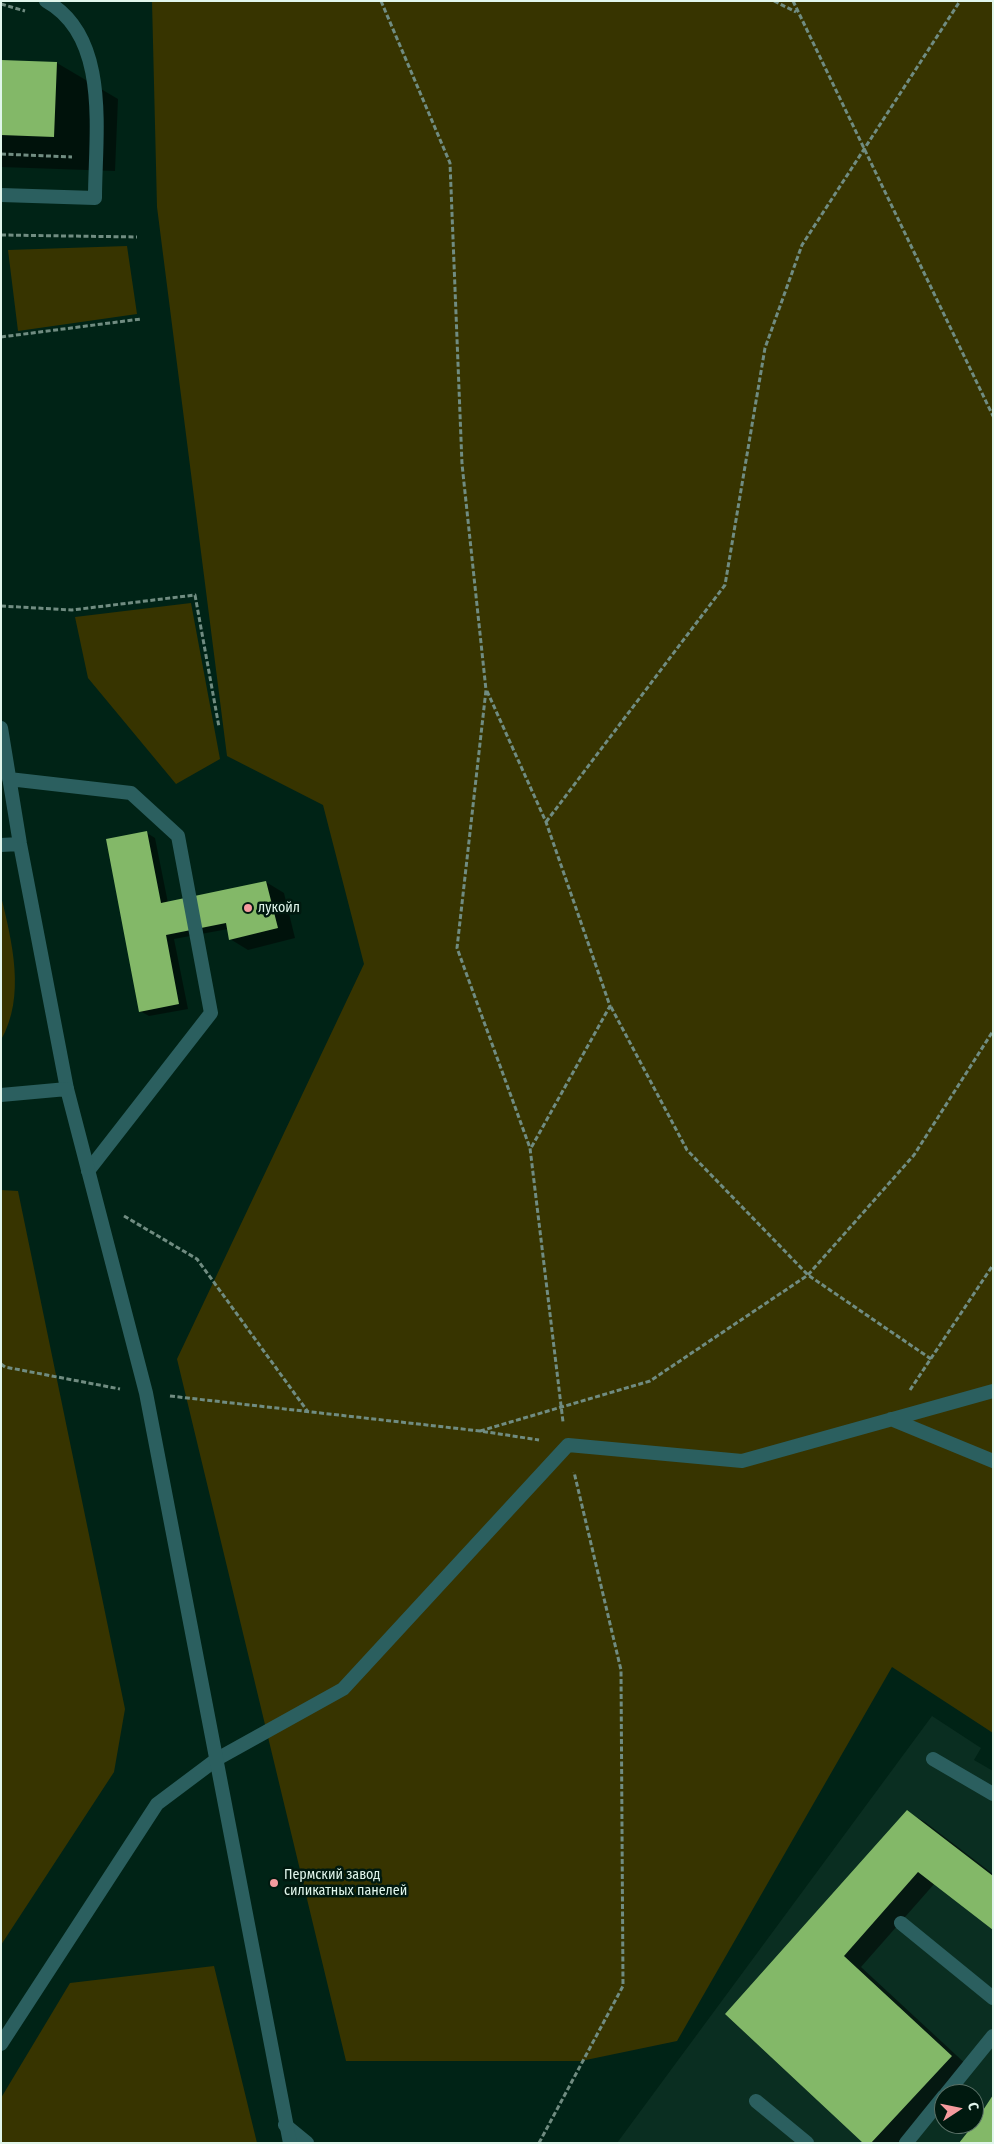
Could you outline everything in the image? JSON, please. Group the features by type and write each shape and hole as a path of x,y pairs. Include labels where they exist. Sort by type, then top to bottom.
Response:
{"street":[{"path":"1,195 95,198 95,80 85,43 71,20 46,1"},
{"path":"1,728 20,844 67,1089 146,1394 217,1759 285,2125 290,2143"},
{"path":"9,778 131,793 178,836 211,1013 88,1171"},
{"path":"1,846 20,844"},
{"path":"1,1095 67,1089"},
{"path":"1,2044 157,1804 217,1759 343,1689 568,1445 742,1461 993,1391"},
{"path":"890,1420 993,1461"},
{"path":"932,1759 993,1794"},
{"path":"901,1923 993,1998"},
{"path":"954,2084 993,2036"},
{"path":"756,2101 807,2143"},
{"path":"906,2143 934,2109"},
{"path":"285,2125 307,2143"}],"path":[{"path":"381,1 450,163 462,464 486,690 457,948 530,1148 560,1408 621,1670 622,1986 539,2143"},
{"path":"774,1 796,12"},
{"path":"793,1 796,12 993,416"},
{"path":"546,822 725,585 766,348 802,245 960,1"},
{"path":"1,4 29,12"},
{"path":"1,154 77,157"},
{"path":"1,235 137,237"},
{"path":"1,337 141,318"},
{"path":"1,606 72,610 195,595 218,727"},
{"path":"486,690 546,822 610,1006 686,1150 808,1275 931,1359"},
{"path":"530,1148 610,1006"},
{"path":"480,1431 650,1382 808,1275 914,1155 992,1032 993,1026"},
{"path":"96,1199 197,1259 308,1412"},
{"path":"890,1420 993,1265"},
{"path":"1,1364 5,1367 146,1394 480,1431 568,1445"}],"shaded area":[{"path":"152,1 993,1 993,1733 892,1667 677,2041 581,2061 346,2061 177,1359 364,964 323,805 227,756 157,207"},
{"path":"127,246 137,314 18,331 8,250"},
{"path":"191,603 220,759 176,784 88,678 75,617"},
{"path":"1,896 12,950 15,987 9,1023 1,1040"},
{"path":"1,1190 18,1191 125,1709 114,1772 1,1945"},
{"path":"932,1716 981,1748 974,1760 993,1771 993,2143 617,2143"},
{"path":"214,1966 257,2143 1,2143 1,2098 70,1983"}],"building":[{"path":"1,60 57,62 54,137 1,135"},
{"path":"147,831 161,903 266,881 278,928 229,940 226,923 166,935 179,1004 139,1012 106,839"},
{"path":"907,1810 993,1876 993,1930 918,1872 844,1956 952,2056 871,2143 863,2143 725,2014"},
{"path":"993,2095 993,2143 959,2143 966,2134 984,2134 984,2109"}],"place":[{"name":"лукойл","path":"248,908"},
{"name":"Пермский завод силикатных панелей","path":"274,1883"}]}
